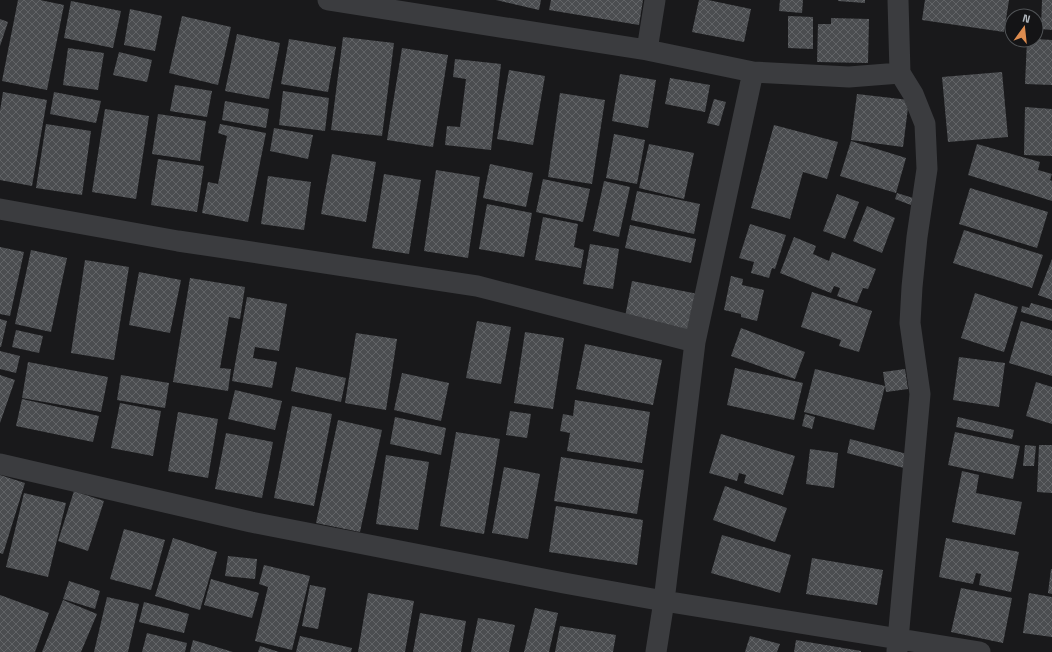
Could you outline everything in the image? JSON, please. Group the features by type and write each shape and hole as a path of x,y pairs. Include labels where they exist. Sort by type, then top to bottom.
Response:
{"street":[{"path":"328,0 403,6 647,50 753,72 849,77 900,74"},
{"path":"647,50 655,0"},
{"path":"898,0 900,74 913,94 925,124 927,169 917,237 912,287 910,323 920,394 898,645"},
{"path":"656,652 664,601 695,342 753,72"},
{"path":"0,209 178,241 478,286 695,342"},
{"path":"0,464 251,522 564,583 898,645 980,652"}],"building":[{"path":"18,0 40,0 64,5 47,90 2,81"},
{"path":"496,0 541,0 539,10"},
{"path":"551,0 643,0 639,25 549,10"},
{"path":"699,0 708,0 751,9 744,42 692,32"},
{"path":"780,0 803,0 802,13 779,11"},
{"path":"865,0 865,3 838,1"},
{"path":"925,0 1009,0 1008,8 1004,8 1004,32 922,20"},
{"path":"1042,0 1052,0 1052,30 1044,29 1044,8 1042,8"},
{"path":"71,1 121,11 113,48 64,38"},
{"path":"130,9 162,16 155,51 124,45"},
{"path":"182,16 231,27 218,85 169,73"},
{"path":"788,16 813,17 813,49 788,48"},
{"path":"831,18 869,19 868,63 817,62 818,24 831,24"},
{"path":"0,19 8,22 0,46"},
{"path":"237,34 280,43 269,99 225,91"},
{"path":"343,37 394,43 382,136 331,130"},
{"path":"289,39 336,47 328,92 281,84"},
{"path":"1044,40 1052,40 1052,85 1025,84 1027,48 1044,48"},
{"path":"68,48 104,53 98,90 63,85"},
{"path":"402,48 448,55 433,147 387,140"},
{"path":"119,52 152,60 147,82 113,75"},
{"path":"455,59 501,64 491,150 445,145 447,126 460,127 466,79 453,77"},
{"path":"509,70 545,76 533,145 497,139"},
{"path":"1002,72 1008,137 948,142 942,77"},
{"path":"620,74 656,80 648,128 612,121"},
{"path":"670,78 710,85 705,112 665,104"},
{"path":"175,85 212,91 207,117 170,111"},
{"path":"283,91 329,98 325,131 279,125"},
{"path":"3,92 47,100 32,186 0,180 0,111"},
{"path":"54,92 101,101 96,123 50,114"},
{"path":"560,93 605,100 592,184 548,177"},
{"path":"857,94 909,100 903,147 851,140"},
{"path":"714,99 726,102 719,126 707,123"},
{"path":"225,101 269,109 266,128 222,120"},
{"path":"1025,107 1052,109 1052,156 1024,155"},
{"path":"105,109 149,116 136,199 92,192"},
{"path":"158,114 206,121 200,161 152,154"},
{"path":"46,124 91,131 82,195 36,188"},
{"path":"220,124 266,133 248,222 202,213 208,182 218,184 227,136 218,133"},
{"path":"774,125 838,142 827,179 803,172 790,219 751,208"},
{"path":"274,128 313,135 308,159 270,151"},
{"path":"614,134 645,140 637,184 606,178"},
{"path":"851,141 906,158 896,193 840,176"},
{"path":"649,144 694,153 684,199 639,188"},
{"path":"977,144 1040,162 1038,170 1052,174 1050,180 1052,181 1052,201 968,175"},
{"path":"332,154 376,162 366,222 321,214"},
{"path":"158,159 204,166 197,212 151,205"},
{"path":"490,164 533,173 526,207 483,198"},
{"path":"436,170 480,177 468,258 424,251"},
{"path":"384,174 421,180 409,254 372,248"},
{"path":"268,176 311,182 304,230 261,224"},
{"path":"543,179 590,189 583,222 536,212"},
{"path":"604,181 630,187 619,237 593,231"},
{"path":"970,188 1048,212 1037,248 959,224"},
{"path":"637,191 700,204 694,234 631,220"},
{"path":"897,193 913,198 911,205 895,199"},
{"path":"837,194 859,202 845,239 823,231"},
{"path":"487,204 532,213 524,257 479,249"},
{"path":"867,206 895,218 882,253 853,241"},
{"path":"543,217 578,224 574,247 584,250 581,268 535,260"},
{"path":"750,224 786,235 775,269 772,268 769,278 751,273 754,262 739,258"},
{"path":"630,225 696,239 691,263 625,248"},
{"path":"964,230 1043,255 1032,288 953,263"},
{"path":"794,237 816,246 813,254 829,261 832,252 876,269 868,289 863,288 857,303 837,296 840,288 834,286 831,293 780,273"},
{"path":"590,244 619,249 613,289 583,284"},
{"path":"0,247 24,252 10,316 0,314"},
{"path":"31,250 67,258 51,332 15,324"},
{"path":"1052,259 1052,300 1038,295"},
{"path":"85,260 129,267 114,360 71,353"},
{"path":"139,272 181,280 170,333 129,325"},
{"path":"731,276 743,279 742,285 764,290 757,321 741,317 741,314 724,310"},
{"path":"190,278 245,287 240,319 229,317 220,368 231,369 228,391 173,382"},
{"path":"632,281 698,294 690,335 624,322"},
{"path":"812,292 872,311 859,352 839,346 841,340 801,327"},
{"path":"975,293 1018,307 1004,352 961,338"},
{"path":"247,297 287,304 279,351 255,347 253,358 277,362 272,388 232,381"},
{"path":"1031,303 1052,309 1052,321 1021,312 1022,306 1029,308"},
{"path":"0,319 7,321 1,347 0,347"},
{"path":"477,321 511,327 501,384 466,378"},
{"path":"1021,321 1052,330 1052,376 1009,363"},
{"path":"741,328 805,352 795,379 731,356"},
{"path":"16,330 43,336 39,353 12,347"},
{"path":"525,332 564,338 553,409 514,403"},
{"path":"356,333 397,339 386,410 345,403"},
{"path":"585,344 662,360 653,405 576,389"},
{"path":"0,351 20,356 16,373 0,369"},
{"path":"959,357 1005,363 999,407 953,400"},
{"path":"28,362 108,377 101,412 22,398"},
{"path":"296,367 346,378 341,402 291,391"},
{"path":"735,368 803,383 794,420 727,405"},
{"path":"815,369 885,386 874,430 804,412"},
{"path":"905,369 908,389 886,392 883,372"},
{"path":"402,373 449,383 441,421 394,410"},
{"path":"0,375 15,380 0,423"},
{"path":"121,375 169,383 165,408 117,400"},
{"path":"1036,382 1052,387 1052,424 1026,416"},
{"path":"235,390 282,401 275,430 228,419"},
{"path":"22,399 99,416 93,442 16,426"},
{"path":"575,400 650,412 642,463 567,451 570,433 560,431 563,414 573,416"},
{"path":"120,403 161,411 153,456 111,448"},
{"path":"292,406 332,414 314,506 274,498"},
{"path":"510,411 531,414 527,438 506,435"},
{"path":"178,412 218,419 208,478 168,471"},
{"path":"805,414 815,417 812,429 802,426"},
{"path":"395,417 446,428 441,455 390,444"},
{"path":"958,417 1014,430 1012,439 956,427"},
{"path":"338,420 382,430 360,532 316,523"},
{"path":"456,432 500,439 484,534 440,526"},
{"path":"955,432 1020,446 1013,479 948,465"},
{"path":"226,433 273,442 262,498 215,489"},
{"path":"721,434 795,456 783,495 744,483 746,475 739,473 737,481 709,473"},
{"path":"850,439 907,454 904,468 847,453"},
{"path":"1025,445 1036,446 1034,466 1023,466"},
{"path":"1039,445 1052,445 1052,493 1037,492"},
{"path":"810,449 838,453 834,488 806,484"},
{"path":"386,455 429,462 418,530 376,524"},
{"path":"561,457 644,470 637,514 554,501"},
{"path":"504,467 540,474 528,539 492,533"},
{"path":"962,471 979,475 976,493 1022,502 1015,535 952,522"},
{"path":"0,475 25,483 3,554 0,553"},
{"path":"725,486 787,508 775,542 713,520"},
{"path":"74,491 104,501 88,551 58,541"},
{"path":"24,493 66,503 48,577 6,567"},
{"path":"556,506 643,520 637,565 549,552"},
{"path":"124,529 165,540 151,590 110,579"},
{"path":"722,535 791,555 780,593 711,573"},
{"path":"173,538 217,552 200,610 155,596"},
{"path":"946,538 1019,552 1011,592 979,585 981,574 976,573 973,584 939,577"},
{"path":"228,556 257,559 255,579 225,576"},
{"path":"812,558 883,570 877,605 806,594"},
{"path":"264,565 310,576 292,650 255,641 268,587 259,584"},
{"path":"1052,569 1052,594 1048,593"},
{"path":"211,579 259,593 252,618 204,605"},
{"path":"69,581 100,591 95,609 63,599"},
{"path":"310,585 326,588 318,629 302,626"},
{"path":"961,588 1012,598 1003,643 951,632"},
{"path":"368,593 414,601 405,652 358,652"},
{"path":"1029,593 1052,597 1052,637 1023,633"},
{"path":"0,595 49,613 35,652 0,652"},
{"path":"107,597 139,604 128,652 94,652"},
{"path":"63,600 97,614 81,652 42,652"},
{"path":"144,602 189,614 184,633 139,622"},
{"path":"535,608 558,613 549,652 524,652"},
{"path":"420,613 466,621 461,652 413,652"},
{"path":"478,618 515,625 509,652 471,652"},
{"path":"560,626 616,635 613,652 555,652"},
{"path":"147,633 187,643 185,652 142,652"},
{"path":"300,636 352,648 351,652 296,652"},
{"path":"750,636 780,644 777,652 745,652"},
{"path":"193,640 233,652 190,652"},
{"path":"796,640 861,651 861,652 794,652"},
{"path":"260,646 279,652 258,652"}]}
